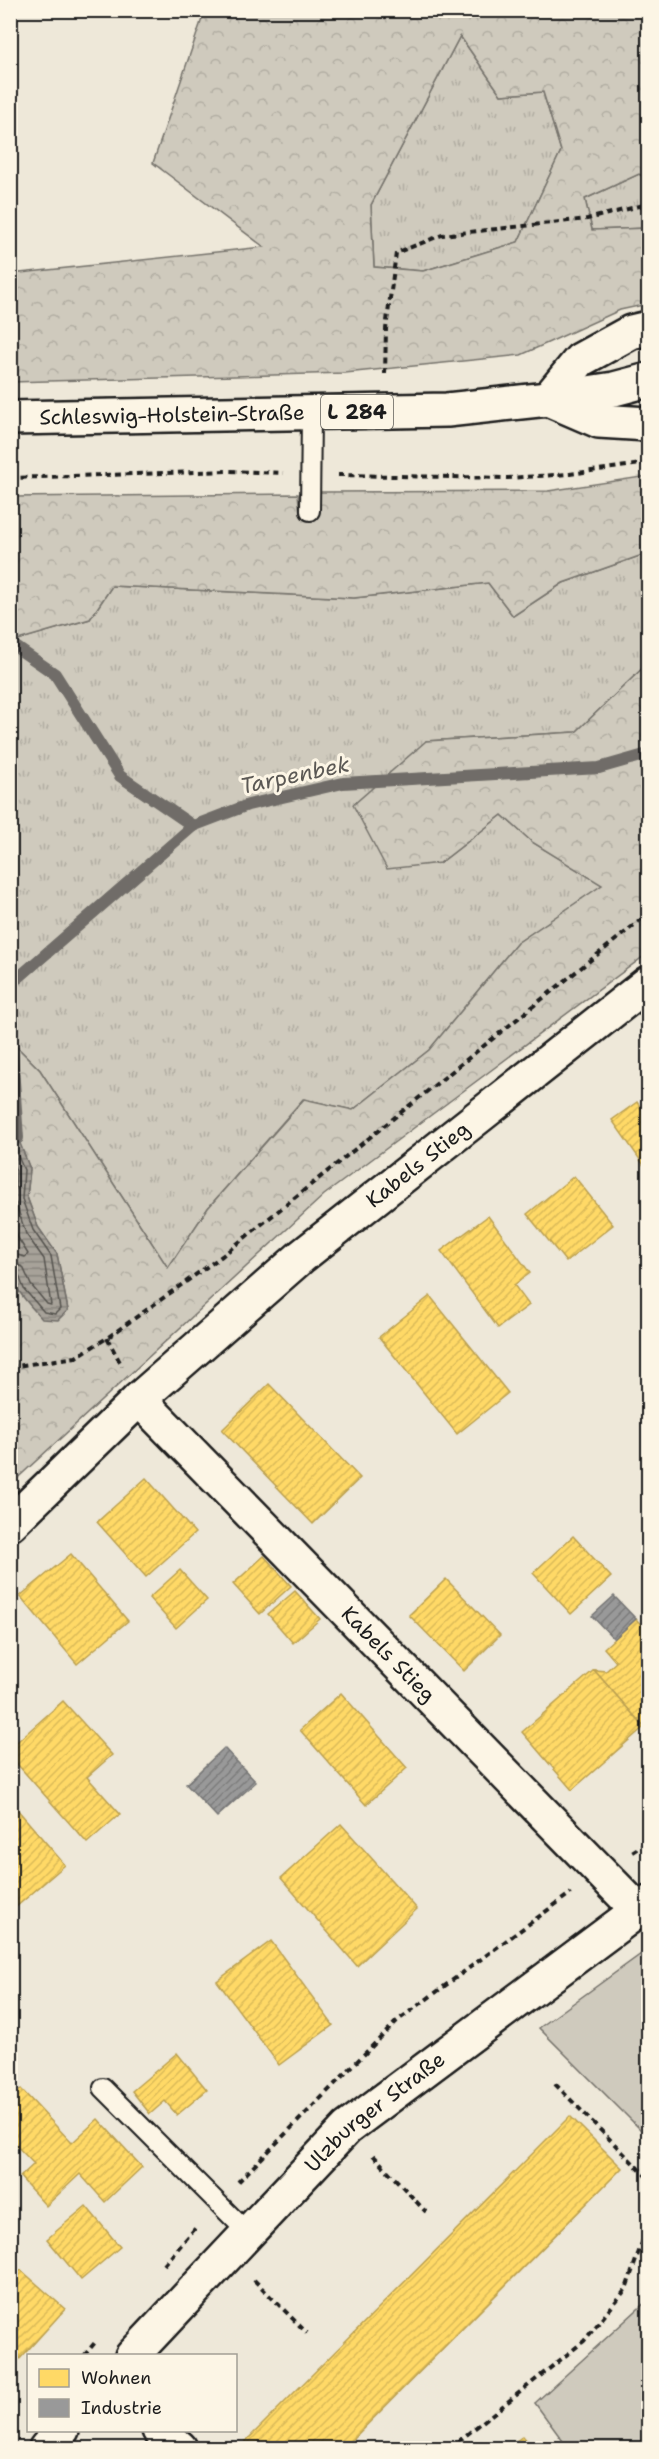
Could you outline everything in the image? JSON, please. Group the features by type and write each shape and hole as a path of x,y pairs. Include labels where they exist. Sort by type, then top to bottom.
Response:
{"main road":[{"path":"548,399 580,360 631,332 648,328"},
{"name":"Schleswig-Holstein-Straße","path":"10,418 447,410 548,399 614,389 648,380"},
{"name":"Schleswig-Holstein-Straße","path":"548,399 599,421 648,424"},
{"name":"Kabels Stieg","path":"10,1524 140,1399 302,1256 648,983"},
{"name":"Kabels Stieg","path":"140,1399 643,1907"},
{"name":"Ulzburger Straße","path":"133,2354 347,2128 643,1907"},
{"path":"46,2448 60,2432"},
{"path":"161,2432 180,2448"}],"lane":[{"path":"310,511 311,413"},
{"path":"104,2088 238,2243"}],"path":[{"path":"385,412 386,329 396,253 442,235 586,219 648,204"},
{"path":"10,1367 76,1357 222,1256 648,914"},
{"path":"555,2084 648,2178"},
{"path":"347,2128 426,2212"},
{"path":"450,2448 584,2341 626,2289 648,2225"},
{"path":"238,2243 307,2333"}],"green space":[{"path":"205,10 648,11 648,179 639,174 585,199 592,230 648,228 648,304 620,310 521,355 345,373 11,382 11,274 264,247 153,163","holes":["460,36 501,95 543,92 561,151 518,242 423,271 374,267 371,205"]},
{"path":"460,36 501,95 543,92 561,151 518,242 423,271 374,267 371,205"},
{"path":"639,174 648,179 648,228 592,230 585,199"},
{"path":"648,476 648,553 563,583 513,616 488,583 354,598 112,586 90,619 11,642 11,497 298,494 300,514 319,512 320,492 548,491"},
{"path":"648,553 648,663 576,732 426,741 440,863 502,815 532,842 603,885 517,943 429,1050 353,1110 303,1099 208,1208 168,1268 40,1070 11,1041 10,642 90,619 112,586 354,598 488,583 513,616 563,583"},
{"path":"648,663 648,953 324,1195 11,1484 10,1268 18,1292 68,1310 57,1254 38,1227 27,1197 30,1169 17,1139 11,1152 11,1041 40,1070 168,1268 208,1208 304,1099 353,1110 429,1050 517,943 602,885 532,842 502,815 440,863 387,869 353,805 426,741 576,732"},
{"path":"648,1949 648,2137 539,2028"},
{"path":"648,2300 648,2448 568,2448 535,2403"}],"water":[{"path":"18,1138 30,1169 27,1197 38,1227 57,1254 68,1310 58,1320 42,1319 22,1295 11,1274 11,1152"}],"building: Wohnen":[{"path":"637,1102 648,1119 648,1171 612,1120"},
{"path":"574,1176 613,1225 566,1262 527,1214"},
{"path":"488,1216 530,1273 514,1285 529,1305 498,1328 441,1251"},
{"path":"430,1296 508,1393 457,1434 379,1337"},
{"path":"269,1384 360,1478 313,1524 222,1430"},
{"path":"146,1478 195,1533 146,1577 97,1522"},
{"path":"573,1536 611,1577 571,1614 533,1573"},
{"path":"71,1554 128,1621 77,1664 20,1596"},
{"path":"264,1556 291,1586 260,1614 233,1584"},
{"path":"180,1570 207,1600 176,1628 149,1598"},
{"path":"446,1579 500,1635 464,1671 409,1615"},
{"path":"295,1591 320,1619 293,1643 268,1614"},
{"path":"636,1619 648,1632 648,1723 644,1727 594,1670 606,1671 616,1662 604,1648"},
{"path":"594,1670 644,1727 572,1790 522,1732"},
{"path":"341,1693 407,1768 366,1805 300,1730"},
{"path":"63,1701 112,1755 87,1777 120,1814 87,1843 10,1756 10,1748"},
{"path":"10,1801 65,1865 10,1912"},
{"path":"341,1824 417,1909 357,1966 281,1878"},
{"path":"271,1941 333,2025 279,2065 217,1981"},
{"path":"177,2053 207,2090 177,2115 165,2101 150,2114 132,2091"},
{"path":"21,2089 72,2143 98,2119 142,2167 105,2202 80,2174 46,2206 20,2177 34,2164 10,2139 10,2099"},
{"path":"570,2116 622,2168 344,2448 239,2448"},
{"path":"86,2206 120,2247 81,2280 47,2239"},
{"path":"21,2270 65,2309 18,2361 10,2354 10,2281"},
{"path":"523,2436 533,2448 507,2448"}],"building: Industrie":[{"path":"614,1596 636,1619 614,1639 592,1616"},
{"path":"224,1748 256,1782 217,1817 186,1784"}],"waterway":[{"path":"10,643 55,674 120,776 193,826"},
{"name":"Tarpenbek","path":"10,985 193,826 248,805 343,783 599,768 648,754"},
{"path":"10,1025 18,1138"}]}
